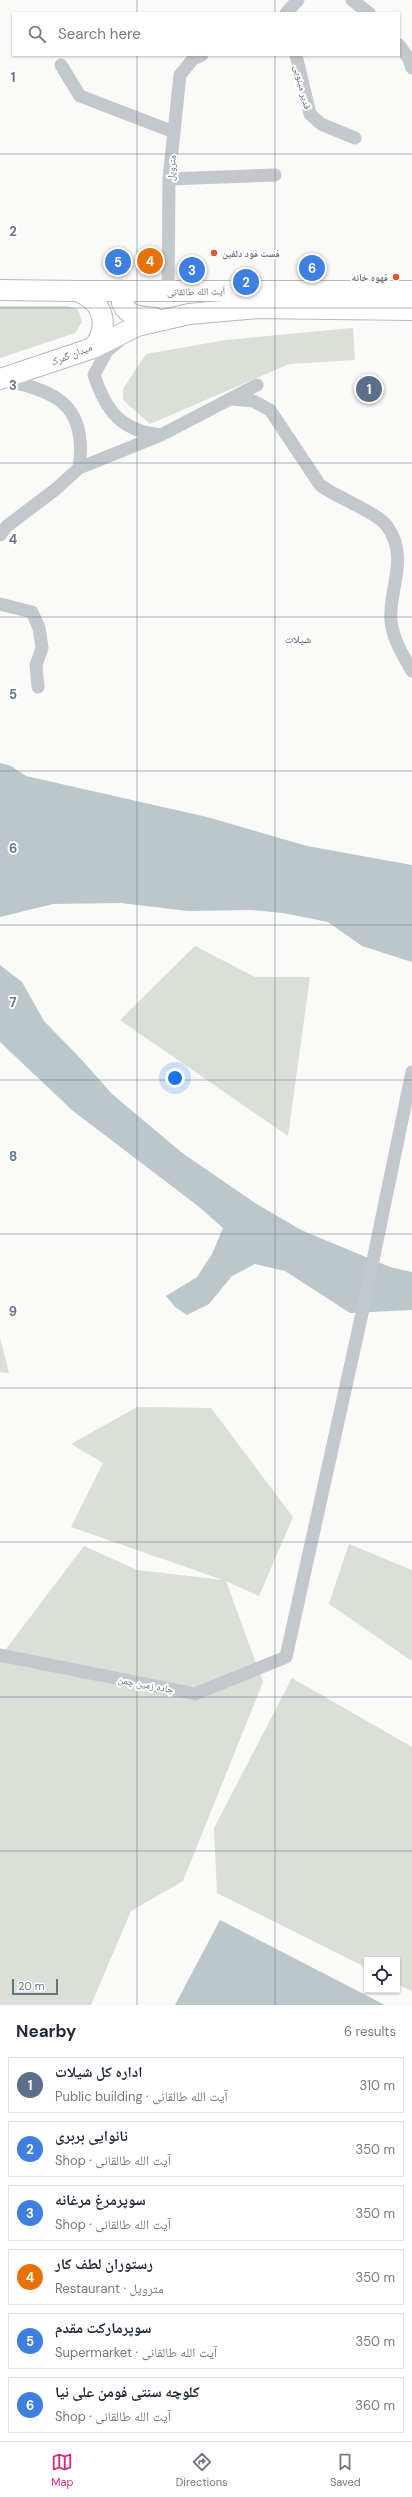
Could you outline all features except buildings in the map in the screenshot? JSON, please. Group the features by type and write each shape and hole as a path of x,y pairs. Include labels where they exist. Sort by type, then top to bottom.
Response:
{"main road":[{"name":"میدان گمرک","path":"0,290 76,291 84,293 97,303 103,318 102,334 93,348 0,379"},
{"name":"آیت الله طالقانی","path":"76,291 412,291"},
{"path":"130,292 124,298 122,303 127,312 133,315 162,319"},
{"name":"آیت الله طالقانی","path":"93,348 137,326 189,314 257,308 412,310"}],"street":[{"path":"287,12 298,0"},
{"path":"352,0 368,12"},
{"path":"400,46 409,59 412,68"},
{"name":"متروپل","path":"168,291 170,179 180,75 194,59 200,56"},
{"name":"قدیر مینویی","path":"296,56 310,114 321,124 356,138"},
{"path":"62,65 80,96 174,132"},
{"path":"170,179 275,175"},
{"path":"137,326 107,351 94,375 101,396 120,422 146,433 161,435"},
{"path":"0,379 50,393 66,406 81,434 82,447 79,468"},
{"path":"0,535 7,526 56,489 79,468 161,435 257,385"},
{"path":"231,399 253,401 270,410 320,485 365,510 386,526 395,545 398,572 392,602 393,636 412,671"},
{"path":"0,604 32,612 39,628 42,648 36,665 38,687"},
{"name":"جاده زمین چمن","path":"0,1655 195,1694 286,1657 361,1318 412,1072"}],"shaded area":[{"path":"0,306 68,306 78,310 82,322 75,333 0,358"},
{"path":"353,328 355,360 289,364 150,424 123,400 123,389 146,354 226,340"},
{"path":"0,763 11,766 26,776 207,817 307,846 412,865 412,962 362,946 328,922 283,913 251,910 188,911 121,903 53,904 0,917"},
{"path":"195,946 255,977 310,977 288,1136 120,1020"},
{"path":"0,965 22,982 44,1021 112,1094 181,1152 255,1203 301,1230 390,1267 412,1272 412,1310 350,1313 285,1271 255,1264 232,1276 209,1304 187,1315 175,1307 166,1296 197,1277 212,1254 223,1228 198,1206 73,1111 0,1042"},
{"path":"0,1338 9,1373 0,1372"},
{"path":"137,1407 211,1408 293,1517 259,1596 226,1581 263,1682 183,1881 131,1911 91,2005 0,2005 0,1657 84,1546 137,1570 223,1580 71,1527 103,1463 71,1444"},
{"path":"349,1544 412,1570 412,1661 329,1604"},
{"path":"292,1678 412,1747 412,1991 400,1985 400,1957 364,1957 364,1966 217,1893 214,1828"},
{"path":"220,1920 385,2005 175,2005"}],"place":[{"name":"فست فود دلفین","path":"214,253"},
{"name":"رستوران لطف کار","path":"150,261"},
{"name":"سوپرمارکت مقدم","path":"118,262"},
{"name":"کلوچه سنتی فومن علی نیا","path":"312,268"},
{"name":"سوپرمرغ مرغانه","path":"192,270"},
{"name":"قهوه خانه","path":"396,277"},
{"name":"نانوایی بربری","path":"246,282"},
{"name":"اداره کل شیلات","path":"369,389"}],"district":[{"name":"شیلات","path":"298,639"}]}
